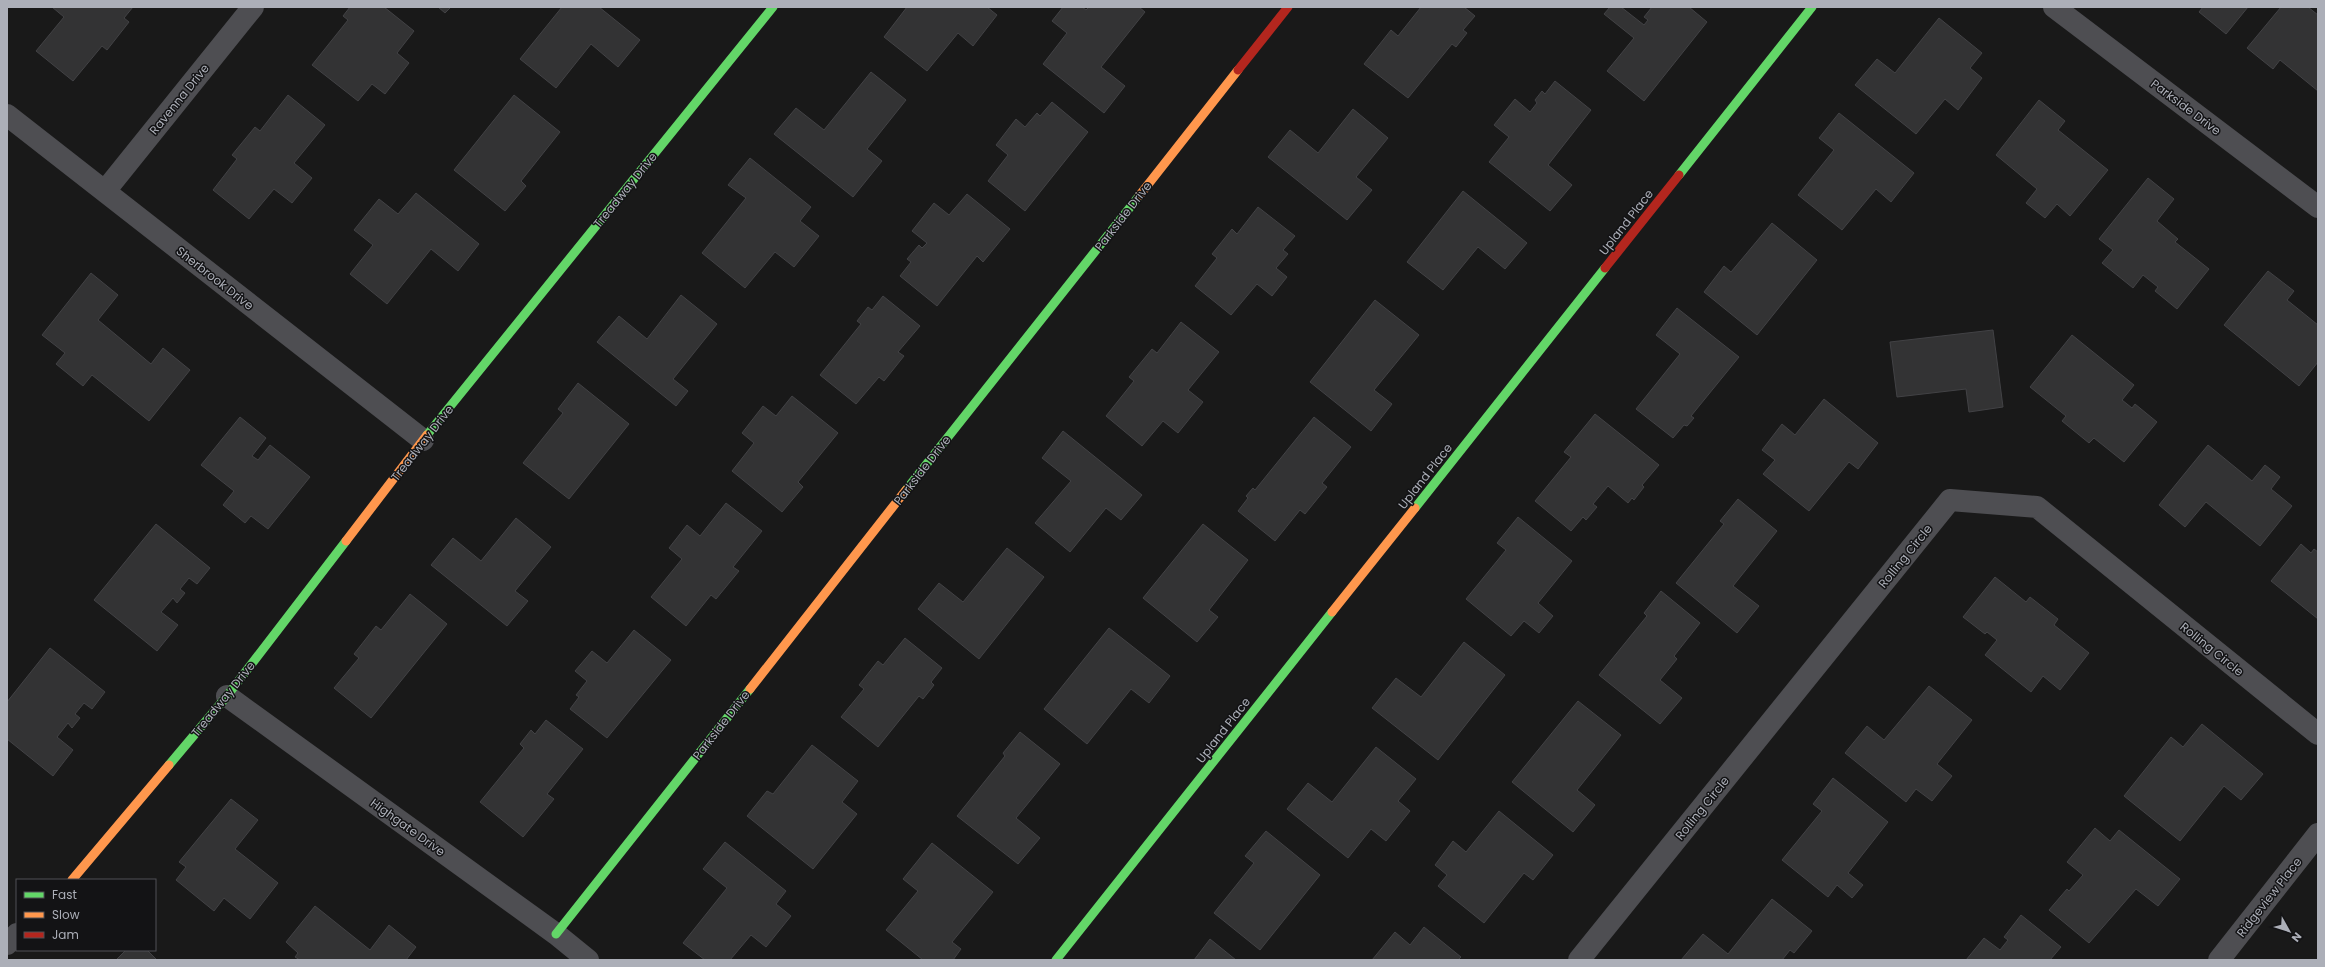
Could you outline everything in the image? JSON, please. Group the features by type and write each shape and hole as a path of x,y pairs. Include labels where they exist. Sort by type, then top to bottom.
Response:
{"street":[{"name":"Ravenna Drive","path":"105,191 253,7"},
{"name":"Treadway Drive","path":"73,879 227,696 423,440 773,7"},
{"name":"Parkside Drive","path":"556,934 1288,7"},
{"name":"Upland Place","path":"1056,960 1812,7"},
{"name":"Parkside Drive","path":"2054,7 2318,207"},
{"name":"Sherbrook Drive","path":"7,115 423,440"},
{"name":"Rolling Circle","path":"1579,960 1950,500 2037,507 2318,734"},
{"name":"Highgate Drive","path":"227,696 556,934 588,960"},
{"name":"Ridgeview Place","path":"2219,960 2318,834"},
{"path":"7,944 16,935"}],"building":[{"path":"52,7 133,7 124,18 129,22 107,50 102,46 73,81 36,51 64,17"},
{"path":"350,7 384,7 414,31 397,53 409,63 385,94 372,84 358,101 312,65 348,20 343,16"},
{"path":"438,7 451,7 445,13"},
{"path":"562,7 599,7 640,40 618,67 591,44 556,88 520,59"},
{"path":"907,7 987,7 997,15 973,46 958,33 927,71 884,37"},
{"path":"1063,7 1082,7 1086,10 1089,7 1139,7 1145,12 1101,67 1125,86 1104,113 1043,64 1067,33 1052,21"},
{"path":"1421,7 1464,7 1475,16 1463,30 1467,33 1456,47 1452,44 1408,98 1364,64 1391,30 1398,36"},
{"path":"1610,7 1621,7 1644,25 1648,20 1644,17 1652,7 1689,7 1707,22 1644,101 1607,71 1634,38 1604,14"},
{"path":"2203,7 2248,7 2226,34 2199,12"},
{"path":"2281,7 2308,7 2318,15 2318,91 2280,60 2273,69 2247,48"},
{"path":"1939,18 1982,53 1970,68 1982,78 1958,110 1945,99 1916,134 1855,85 1877,59 1895,73"},
{"path":"871,72 906,100 867,149 882,161 853,197 774,134 796,108 824,130"},
{"path":"1555,81 1591,110 1548,165 1572,185 1550,211 1489,162 1509,137 1494,125 1515,99 1530,112 1537,103 1535,100 1542,91 1545,94"},
{"path":"288,95 325,125 294,163 312,178 292,203 274,189 249,219 213,190 237,159 232,155 255,127 260,131"},
{"path":"514,95 560,132 521,181 526,186 505,211 454,170"},
{"path":"2039,100 2065,121 2058,130 2108,170 2070,216 2057,204 2045,218 2026,203 2037,189 1996,155"},
{"path":"1052,102 1088,132 1025,211 988,181 1008,155 996,145 1016,119 1025,127 1037,113 1040,116"},
{"path":"1353,109 1388,138 1356,177 1372,190 1347,220 1268,157 1290,130 1318,153"},
{"path":"1839,113 1914,173 1891,202 1876,189 1842,230 1798,195 1834,150 1819,138"},
{"path":"750,158 811,207 800,221 819,236 794,267 775,252 745,288 702,253 746,198 728,185"},
{"path":"2148,178 2174,199 2157,221 2178,239 2175,242 2209,269 2177,309 2155,291 2158,287 2143,275 2133,288 2102,263 2113,250 2099,239"},
{"path":"1463,191 1527,243 1505,269 1478,247 1443,290 1407,262"},
{"path":"416,193 479,244 458,271 431,249 387,304 350,274 373,245 354,230 379,199 398,214"},
{"path":"967,194 1010,229 983,262 977,256 937,306 900,276 911,262 907,259 919,245 922,248 927,243 912,231 934,203 949,215"},
{"path":"1258,207 1295,236 1283,250 1288,254 1276,268 1287,277 1272,296 1257,284 1231,315 1195,286 1217,258 1212,254 1232,229 1237,234"},
{"path":"1772,223 1817,260 1757,335 1704,292 1724,266 1731,272"},
{"path":"2268,271 2294,291 2287,300 2318,325 2318,362 2299,386 2224,325"},
{"path":"91,273 118,295 98,320 151,364 163,348 190,370 149,421 92,375 83,386 56,364 65,353 42,335"},
{"path":"681,295 717,324 673,379 688,391 676,406 597,342 619,316 647,339"},
{"path":"883,296 920,326 898,352 904,356 884,381 879,377 856,404 820,375 861,324 857,321 868,307 872,310"},
{"path":"1375,300 1419,335 1374,390 1392,404 1371,431 1310,382"},
{"path":"1677,308 1739,357 1691,416 1694,418 1687,426 1684,425 1673,438 1636,409 1680,354 1656,335"},
{"path":"1181,322 1219,352 1188,390 1203,402 1178,433 1163,421 1142,446 1106,416 1134,381 1129,377 1152,349 1157,353"},
{"path":"1993,330 2003,407 1969,412 1966,389 1897,397 1890,342"},
{"path":"2072,335 2134,385 2122,400 2132,408 2135,404 2157,422 2124,462 2094,438 2089,443 2062,421 2066,416 2030,387"},
{"path":"578,383 629,424 569,499 523,463 563,413 558,409"},
{"path":"792,396 838,433 798,482 803,487 782,512 732,471 754,443 742,433 763,406 776,416"},
{"path":"1824,399 1878,443 1858,469 1849,462 1809,511 1763,474 1775,460 1762,450 1782,424 1795,435"},
{"path":"1595,414 1659,465 1642,485 1644,487 1634,500 1632,498 1628,503 1608,486 1593,504 1597,507 1586,520 1583,517 1571,531 1535,501 1571,457 1564,452"},
{"path":"240,417 266,438 252,456 258,460 270,445 310,477 268,529 251,516 245,523 223,505 234,491 201,465"},
{"path":"1314,417 1351,447 1322,483 1327,487 1305,514 1300,510 1275,541 1238,511 1248,498 1246,496 1253,488 1255,490"},
{"path":"1063,431 1142,495 1121,520 1106,508 1070,552 1035,523 1071,481 1042,458"},
{"path":"2208,445 2252,481 2265,465 2280,477 2271,489 2292,506 2260,546 2206,502 2185,527 2159,505"},
{"path":"1738,499 1777,531 1733,586 1759,606 1737,633 1676,583 1724,524 1720,521"},
{"path":"726,503 762,531 733,567 739,571 716,599 711,595 686,626 651,597 682,559 669,548 687,525 700,536"},
{"path":"1518,517 1572,561 1538,603 1553,616 1539,633 1524,621 1511,636 1466,599 1506,550 1497,543"},
{"path":"516,518 551,547 515,591 528,601 507,626 431,565 453,538 481,561"},
{"path":"156,524 210,568 197,584 189,578 180,589 185,593 177,603 173,598 161,612 178,625 157,651 94,600"},
{"path":"1203,524 1248,560 1209,610 1218,617 1197,642 1143,598"},
{"path":"2301,544 2311,553 2314,549 2318,552 2318,619 2271,581"},
{"path":"1007,548 1044,577 979,659 918,609 939,583 963,602"},
{"path":"1995,577 2026,602 2030,597 2058,619 2054,625 2089,653 2060,690 2043,676 2031,692 1985,655 1997,640 1987,632 1985,634 1963,617"},
{"path":"1661,591 1700,623 1674,656 1677,659 1660,680 1682,698 1660,724 1599,675 1647,616 1644,613"},
{"path":"410,594 447,624 371,718 334,688 359,658 354,654 376,626 381,630"},
{"path":"1109,628 1170,676 1149,703 1131,689 1087,744 1044,709"},
{"path":"634,630 671,660 607,738 570,709 579,697 576,695 587,681 575,671 592,651 607,663"},
{"path":"905,638 942,668 931,682 934,685 923,699 919,696 878,747 841,717 864,689 859,685 878,661 883,665"},
{"path":"1464,642 1505,675 1438,760 1372,708 1396,678 1421,697"},
{"path":"50,648 105,692 92,709 84,703 75,714 80,718 72,728 68,723 57,737 73,750 53,776 7,739 7,702"},
{"path":"1929,686 1972,720 1937,764 1952,776 1932,801 1916,789 1906,802 1845,753 1867,726 1884,740"},
{"path":"1578,701 1621,735 1577,790 1595,805 1573,832 1512,782"},
{"path":"546,720 583,749 547,794 554,799 523,837 480,802 524,748 520,744 531,730 535,734"},
{"path":"2202,724 2263,774 2241,800 2224,786 2180,841 2124,796 2171,737 2183,747"},
{"path":"1020,732 1060,764 1016,818 1040,838 1018,864 957,816 1005,756 1003,753"},
{"path":"812,745 858,781 842,802 857,814 813,869 747,816 767,791 773,794"},
{"path":"1376,747 1416,779 1398,801 1410,811 1386,841 1371,829 1348,858 1287,809 1308,783 1332,802"},
{"path":"1833,778 1888,822 1848,873 1863,885 1852,898 1837,885 1828,897 1782,860 1822,811 1813,804"},
{"path":"231,799 258,820 235,849 278,883 250,919 224,898 214,911 176,880 186,867 179,862"},
{"path":"1499,811 1553,855 1533,880 1524,873 1484,923 1438,886 1447,875 1435,865 1453,841 1466,852"},
{"path":"2095,828 2110,841 2119,830 2180,879 2158,906 2136,889 2089,943 2049,910 2067,889 2069,891 2083,875 2067,862"},
{"path":"1266,831 1320,875 1260,950 1214,913 1254,863 1245,856"},
{"path":"725,842 786,891 776,904 791,916 766,947 751,935 730,960 705,960 683,943 727,888 703,869"},
{"path":"932,843 993,892 952,942 961,949 953,960 923,960 886,930 918,891 903,879"},
{"path":"1772,899 1812,931 1794,953 1790,950 1782,960 1681,960 1703,934 1728,954"},
{"path":"315,906 370,950 389,925 416,947 406,960 300,960 295,957 298,953 286,942"},
{"path":"2021,915 2061,947 2050,960 1966,960 1984,938 2000,950 2008,940 2004,937"},
{"path":"1424,927 1461,957 1458,960 1372,960 1395,932 1410,945"},
{"path":"1210,939 1236,960 1194,960"},
{"path":"125,951 148,951 157,960 116,960"}],"traffic: fast":[{"path":"427,435 773,7"},
{"path":"1679,175 1812,7"},
{"path":"906,490 1139,196"},
{"path":"1415,508 1605,268"},
{"path":"169,765 227,696 346,541"},
{"path":"1056,960 1332,612"},
{"path":"556,934 750,689"}],"traffic: slow":[{"path":"1139,196 1238,70"},
{"path":"346,541 427,435"},
{"path":"750,689 906,490"},
{"path":"1332,612 1415,508"},
{"path":"73,879 169,765"}],"traffic: jam":[{"path":"1238,70 1288,7"},
{"path":"1605,268 1679,175"}]}
